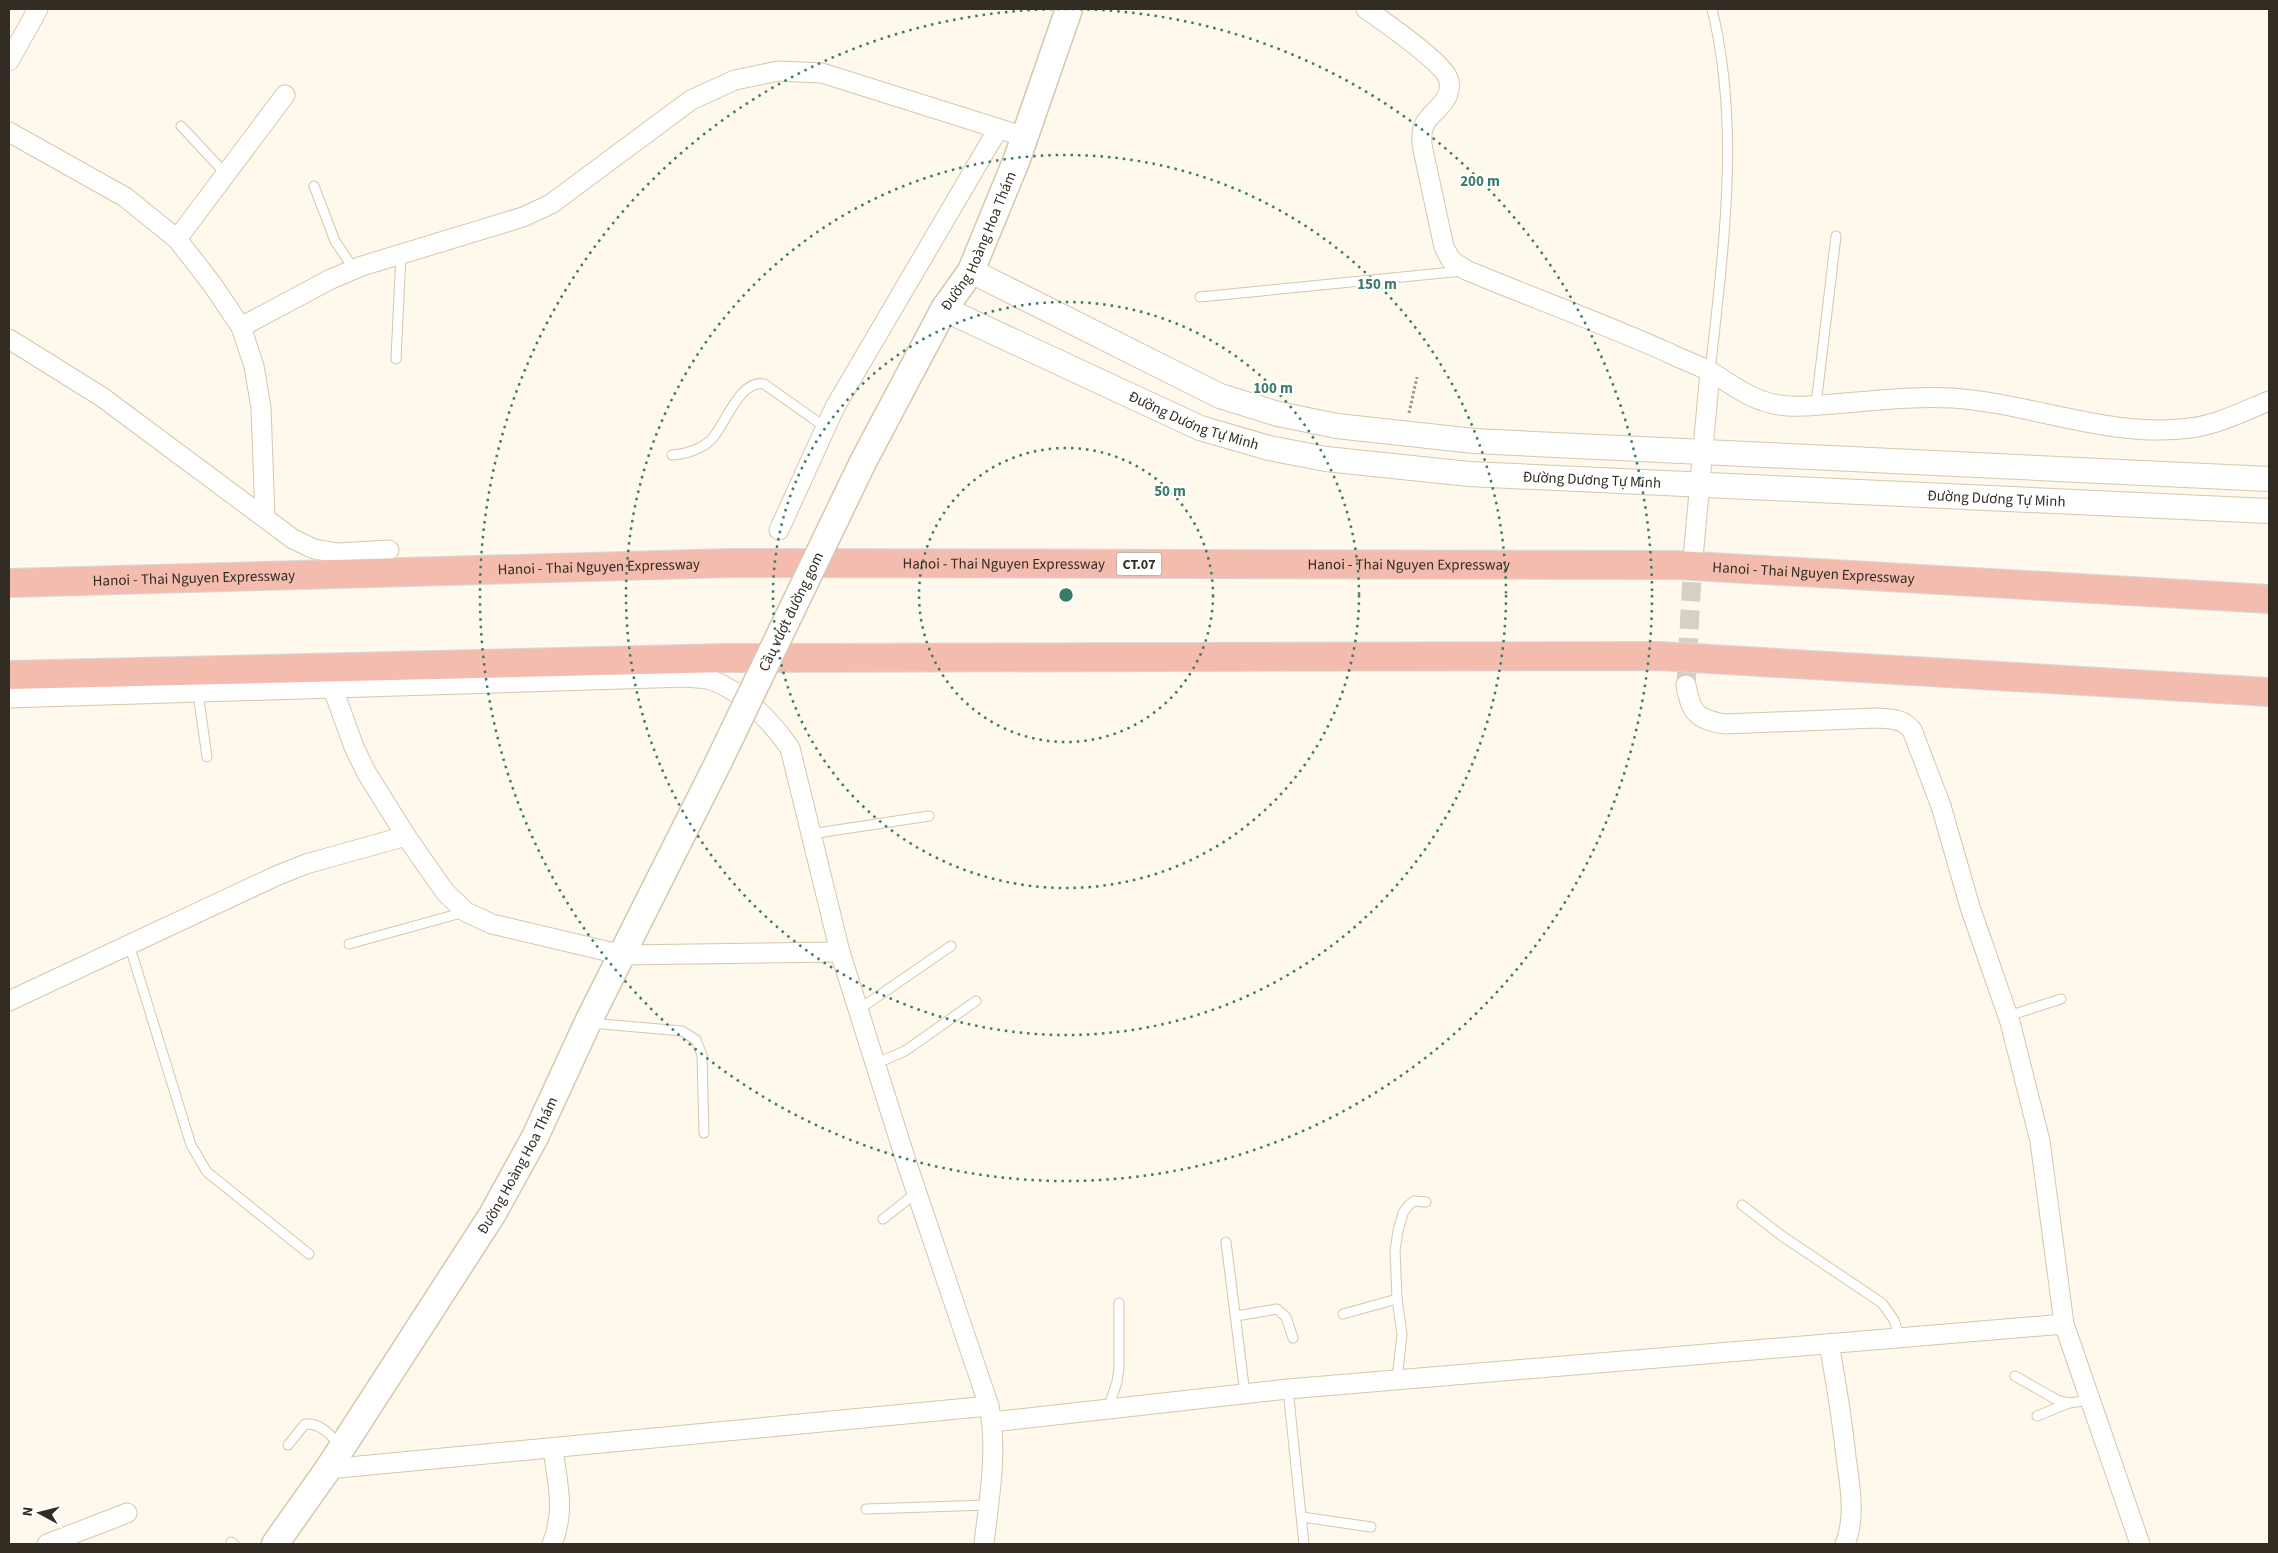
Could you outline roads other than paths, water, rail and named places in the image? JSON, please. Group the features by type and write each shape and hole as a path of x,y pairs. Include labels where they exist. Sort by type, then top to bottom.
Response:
{"highway":[{"name":"Hanoi - Thai Nguyen Expressway","path":"9,583 730,563 1677,565 2269,599"},
{"path":"9,675 727,658 1659,656 2269,692"}],"main road":[{"name":"Đường Hoàng Hoa Thám","path":"863,462 944,309 972,271 1025,137 1069,9"},
{"name":"Cầu vượt đường gom","path":"718,762 863,462"},
{"name":"Đường Hoàng Hoa Thám","path":"275,1544 328,1469 492,1214 535,1136 588,1022 718,762"}],"street":[{"path":"9,61 38,9"},
{"path":"1366,9 1427,56 1448,78 1450,88 1447,98 1424,123 1421,133 1444,247 1451,260 1466,270 1617,330 1710,372 1763,402 1794,406 1816,406 1895,399 1951,398 1999,404 2106,426 2158,430 2190,428 2219,421 2269,401"},
{"path":"241,327 331,279 354,269 522,217 551,204 691,100 735,80 778,71 822,73 1025,137"},
{"path":"177,239 285,95"},
{"path":"779,530 826,426 998,128"},
{"path":"10,136 125,197 177,239 212,284 241,327 254,366 261,408 265,517"},
{"name":"Đường Dương Tự Minh","path":"972,271 1220,396 1278,414 1337,426 1474,441 2269,479"},
{"name":"Đường Dương Tự Minh","path":"944,309 1200,428 1269,448 1326,459 1469,474 2269,511"},
{"path":"9,339 102,397 293,539 314,550 338,553 388,550"},
{"path":"1693,558 1710,372"},
{"path":"9,698 688,677 710,680 737,695 771,721 790,748 840,952 916,1192 991,1414 993,1452 984,1544"},
{"path":"1686,685 1689,703 1695,714 1707,721 1725,724 1876,718 1897,719 1906,723 1912,730 1940,806 1970,907 2008,1016 2040,1141 2064,1324 2140,1544"},
{"path":"333,689 354,747 366,772 406,836 445,892 466,912 492,924 623,955 840,952"},
{"path":"9,1001 276,876 306,864 406,836"},
{"path":"328,1469 553,1448 991,1414 1108,1409 1288,1389 2064,1324"},
{"path":"1829,1344 1840,1408 1851,1499 1850,1527 1845,1544"},
{"path":"552,1544 560,1524 560,1504 553,1448"},
{"path":"47,1544 127,1514"}],"lane":[{"path":"1710,372 1725,236 1727,153 1720,43 1712,9"},
{"path":"181,126 225,173"},
{"path":"314,186 335,241 354,269"},
{"path":"1816,406 1836,236"},
{"path":"396,359 401,254"},
{"path":"1200,297 1466,270"},
{"path":"672,455 701,447 712,439 735,402 752,385 758,383 764,384 826,426"},
{"path":"198,693 207,757"},
{"path":"811,834 929,816"},
{"path":"349,944 466,912"},
{"path":"129,944 191,1145 208,1172 309,1254"},
{"path":"858,1011 951,946"},
{"path":"2008,1016 2061,999"},
{"path":"875,1064 906,1051 976,1001"},
{"path":"588,1022 682,1031 696,1040 702,1055 704,1133"},
{"path":"882,1219 916,1192"},
{"path":"1398,1380 1402,1334 1397,1299 1395,1251 1403,1213 1408,1205 1414,1201 1426,1202"},
{"path":"1742,1205 1782,1236 1882,1303 1894,1320 1900,1338"},
{"path":"1226,1242 1245,1394"},
{"path":"1344,1314 1397,1299"},
{"path":"1108,1409 1117,1382 1119,1367 1120,1303"},
{"path":"1236,1316 1277,1309 1286,1317 1293,1338"},
{"path":"2015,1376 2057,1400 2069,1403"},
{"path":"1288,1389 1304,1544"},
{"path":"2037,1416 2069,1403 2090,1400"},
{"path":"288,1445 305,1424 314,1423 321,1427 342,1447"},
{"path":"866,1509 988,1505"},
{"path":"1302,1516 1371,1527"}],"tunnel":[{"path":"1686,685 1693,558"}]}
